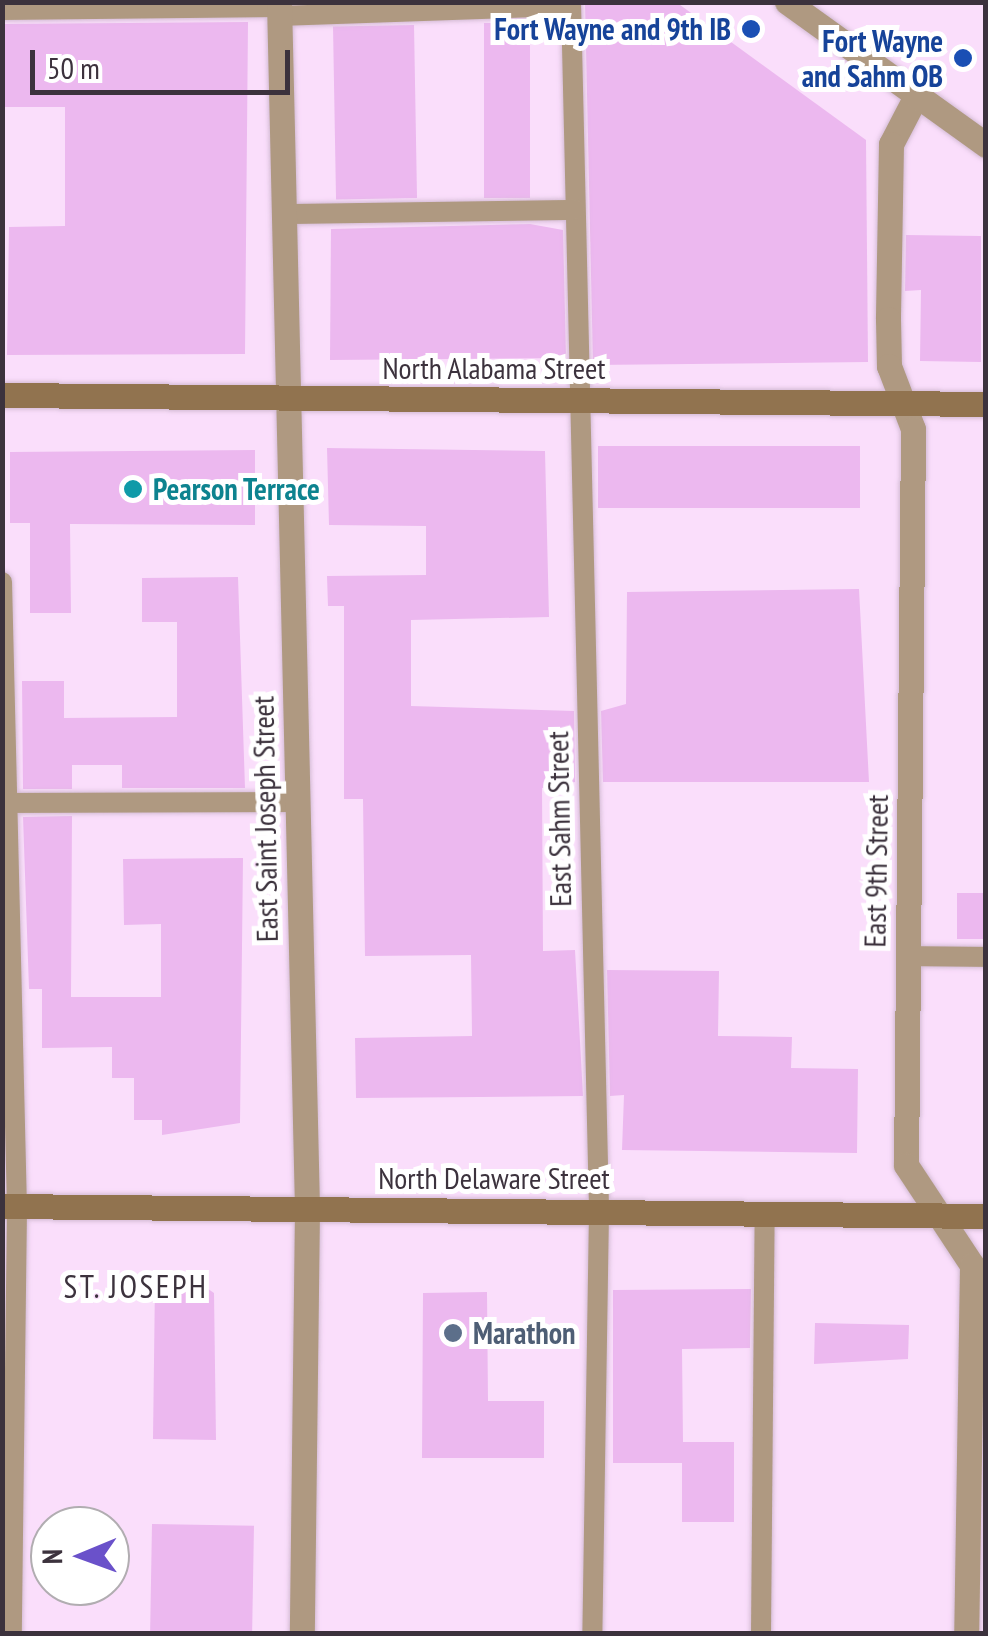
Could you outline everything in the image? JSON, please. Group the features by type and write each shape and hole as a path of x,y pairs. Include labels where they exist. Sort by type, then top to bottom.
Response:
{"main road":[{"name":"North Alabama Street","path":"2,395 986,404"},
{"name":"North Delaware Street","path":"10,1207 986,1216"}],"street":[{"path":"788,2 986,146"},
{"name":"East Saint Joseph Street","path":"279,9 307,1209 302,1634"},
{"name":"East 9th Street","path":"916,96 892,144 889,366 913,443 906,1165 972,1266 966,1634"}],"lane":[{"path":"2,10 571,4"},
{"name":"East Sahm Street","path":"571,4 598,1211 592,1634"},
{"path":"284,214 575,210"},
{"path":"2,582 12,1634"},
{"path":"6,803 297,802"},
{"path":"908,956 986,957"},
{"path":"761,1634 765,1213"}],"building":[{"path":"585,2 676,2 866,140 868,362 593,365"},
{"path":"248,22 245,354 7,355 9,227 65,226 65,107 4,107 4,24"},
{"path":"484,23 530,23 530,198 484,198"},
{"path":"414,25 417,198 336,199 333,26"},
{"path":"530,224 563,230 566,358 330,360 331,229"},
{"path":"906,235 981,236 981,362 920,361 921,290 905,291"},
{"path":"598,446 860,446 860,508 598,508"},
{"path":"327,448 545,451 549,617 411,620 411,706 574,711 575,782 542,788 543,951 575,950 583,1096 356,1098 355,1038 472,1036 471,955 365,956 363,799 344,799 344,606 328,606 327,576 426,575 426,526 329,525"},
{"name":"Pearson Terrace","path":"255,450 255,525 70,524 71,613 30,613 30,523 10,523 10,452"},
{"path":"238,577 245,788 122,788 122,765 72,765 72,789 23,789 22,681 64,681 64,718 177,717 177,622 142,622 142,578"},
{"path":"859,589 869,782 603,782 601,711 626,704 627,592"},
{"path":"72,816 71,997 161,997 161,924 124,925 123,859 243,858 240,1123 162,1135 162,1120 134,1120 134,1078 112,1078 112,1047 42,1048 42,989 29,989 23,817"},
{"path":"957,893 986,893 986,939 957,939"},
{"path":"607,970 719,971 718,1036 792,1037 791,1068 858,1069 857,1153 622,1150 624,1095 610,1096"},
{"path":"195,1280 214,1293 216,1440 153,1439 155,1282"},
{"path":"751,1289 750,1348 682,1349 683,1442 734,1442 734,1522 682,1522 682,1463 613,1463 613,1290"},
{"path":"487,1292 488,1401 544,1401 544,1458 422,1458 423,1293"},
{"path":"815,1323 909,1325 908,1359 814,1364"},
{"path":"152,1524 254,1526 252,1634 150,1634"}],"place":[{"name":"Fort Wayne and 9th IB","path":"751,29"},
{"name":"Fort Wayne and Sahm OB","path":"963,58"},
{"name":"Pearson Terrace","path":"133,489"},
{"name":"Marathon","path":"453,1333"}],"district":[{"name":"ST. JOSEPH","path":"136,1286"}]}
